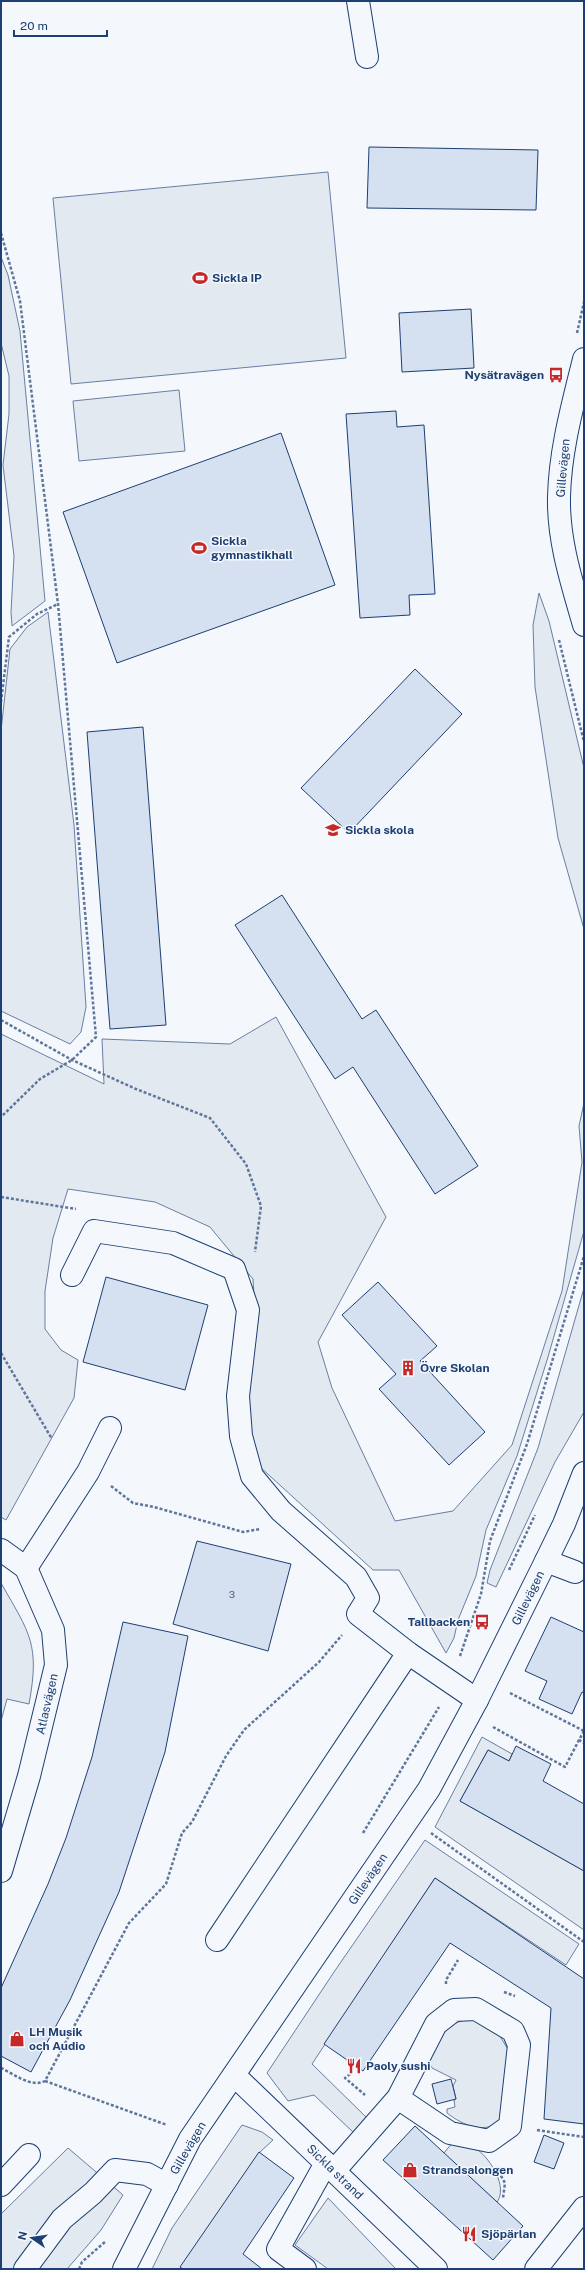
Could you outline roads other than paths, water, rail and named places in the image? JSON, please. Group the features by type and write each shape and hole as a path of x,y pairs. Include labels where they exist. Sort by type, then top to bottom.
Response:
{"street":[{"path":"358,1 367,57"},
{"name":"Gillevägen","path":"584,359 566,433 559,497 565,563 584,625"},
{"path":"72,1275 94,1231 173,1243 234,1269 248,1310 238,1396 241,1436 252,1476 281,1511 356,1577 368,1598 358,1614 408,1653 477,1700"},
{"path":"1,1550 26,1568 88,1472 110,1428"},
{"name":"Gillevägen","path":"124,2269 190,2139 429,1789 477,1700 546,1561 564,1524 584,1473"},
{"path":"546,1561 575,1572"},
{"name":"Atlasvägen","path":"1,1871 29,1776 56,1665 53,1630 26,1568"},
{"path":"217,1940 408,1653"},
{"path":"305,2269 278,2249 330,2167 398,2098 436,2024 454,2010 476,2009 513,2030 519,2045 510,2126 489,2140 450,2133 398,2098"},
{"name":"Sickla strand","path":"234,2075 436,2269"},
{"path":"1,2185 29,2155"},
{"path":"25,2269 62,2219 93,2193 115,2170 147,2174 167,2185"},
{"path":"536,2269 584,2208"}],"place":[{"name":"Sickla IP","path":"200,278"},
{"name":"Nysätravägen","path":"556,375"},
{"name":"Sickla gymnastikhall","path":"199,548"},
{"name":"Sickla skola","path":"333,830"},
{"name":"Övre Skolan","path":"408,1368"},
{"name":"Tallbacken","path":"482,1622"},
{"name":"LH Musik och Audio","path":"17,2039"},
{"name":"Paoly sushi","path":"354,2066"},
{"name":"Strandsalongen","path":"410,2170"},
{"name":"Sjöpärlan","path":"469,2234"}]}
